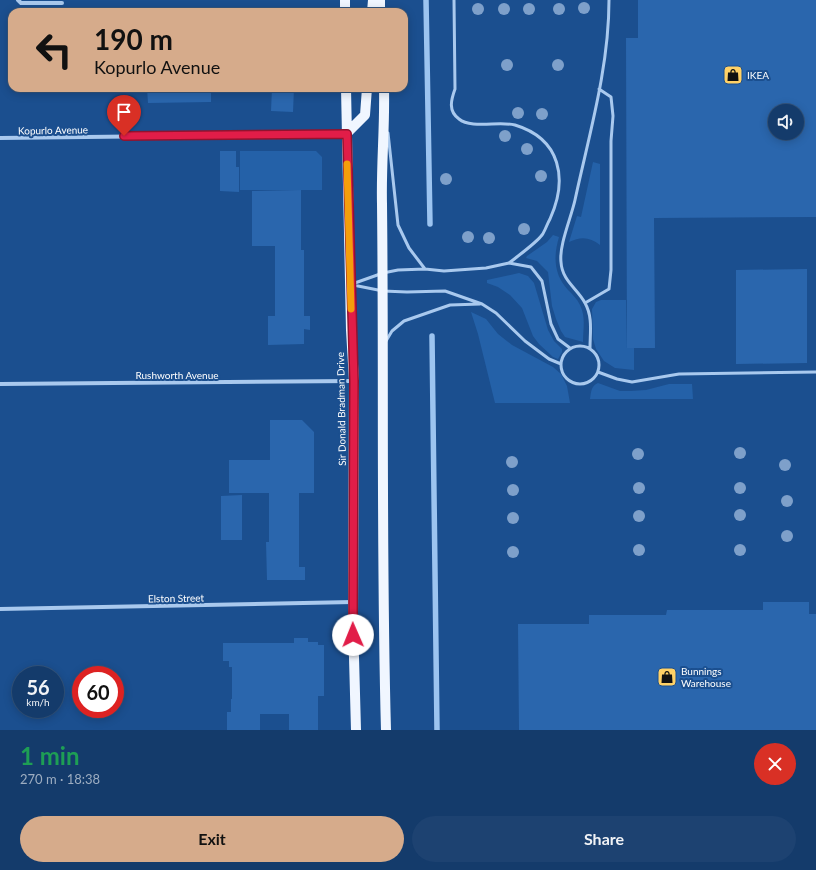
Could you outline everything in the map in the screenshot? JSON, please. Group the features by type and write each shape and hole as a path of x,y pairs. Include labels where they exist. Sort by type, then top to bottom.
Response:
{"main road":[{"name":"Sir Donald Bradman Drive","path":"346,92 354,381 353,602 356,730"},
{"path":"347,134 365,114 367,92"},
{"path":"384,92 382,194 383,622 386,730"}],"street":[{"path":"18,0 21,4 62,3"},
{"name":"Kopurlo Avenue","path":"0,138 347,134"},
{"name":"Rushworth Avenue","path":"0,384 354,381"},
{"name":"Elston Street","path":"0,609 353,602"}],"lane":[{"path":"454,0 454,89 451,100 453,112 458,119 466,124 513,125 526,129 534,134 548,148 553,155 559,171 560,186 556,205 542,235 509,263"},
{"path":"590,348 591,321 586,303 569,284 560,262 599,89 606,45 609,0"},
{"path":"586,303 609,289 611,270 611,141 613,116 611,97 599,89"},
{"path":"384,102 398,225 412,252 425,269"},
{"path":"351,284 383,273 407,270 486,268 509,263 531,267 542,280 551,324 558,339 570,348"},
{"path":"351,284 383,291 445,292 482,304 496,313 524,341 549,359 561,364"},
{"path":"383,344 392,331 404,321 450,305 482,304"},
{"path":"580,345 590,348 599,359 600,366 598,372 595,377 584,384 572,382 566,378 563,373 561,364 564,354 570,348 580,345"},
{"path":"598,372 617,379 632,382 679,374 816,372"}],"shaded area":[{"path":"240,151 316,151 322,157 322,190 240,190"},
{"path":"593,162 600,164 600,245 593,240 585,238 569,242 577,216 581,217"},
{"path":"553,235 559,237 556,252 557,272 563,284 578,301 582,310 584,323 583,342 565,337 561,331 552,306 548,272 537,261 526,258 547,242"},
{"path":"519,273 528,276 534,283 548,330 554,341 562,349 558,359 553,357 533,336 522,308 510,295 498,287 487,283 487,280"},
{"path":"601,300 626,300 627,348 634,348 634,370 615,368 604,361 596,349 593,339 592,309 596,302"},
{"path":"471,312 486,319 498,334 512,345 553,367 561,374 567,386 570,403 495,403"},
{"path":"598,383 620,391 646,390 669,384 692,384 693,399 590,399 593,388"}],"building":[{"name":"IKEA","path":"638,0 816,0 816,217 654,218 655,348 627,348 626,38 638,38"},
{"path":"147,92 211,92 211,102 148,103"},
{"path":"272,92 294,92 293,112 271,111"},
{"path":"220,151 236,151 236,167 239,167 239,192 220,191"},
{"path":"301,190 301,250 304,250 304,316 310,316 310,330 304,329 304,344 268,345 268,316 275,316 275,246 252,246 252,191"},
{"path":"807,269 807,363 736,364 736,270"},
{"path":"270,420 302,420 314,432 314,493 299,493 299,567 305,567 305,580 267,580 266,542 269,542 269,493 229,493 229,460 270,460"},
{"path":"242,495 242,540 221,540 221,496"},
{"name":"Bunnings Warehouse","path":"763,602 809,602 809,614 816,614 816,730 519,730 518,624 589,624 589,615 666,615 667,610 763,610"},
{"path":"294,638 308,638 308,642 318,642 318,645 324,645 324,696 318,696 318,730 289,730 289,714 260,714 260,730 227,730 227,712 231,712 232,667 229,667 229,661 223,661 223,643 294,643"}],"waterway":[{"path":"426,0 430,224"},
{"path":"432,336 437,730"}],"slow traffic":[{"path":"347,164 351,309"}],"place":[{"name":"IKEA","path":"733,75"},
{"name":"Bunnings Warehouse","path":"667,677"}],"route":[{"path":"124,136 347,134 354,381 353,635"}]}
